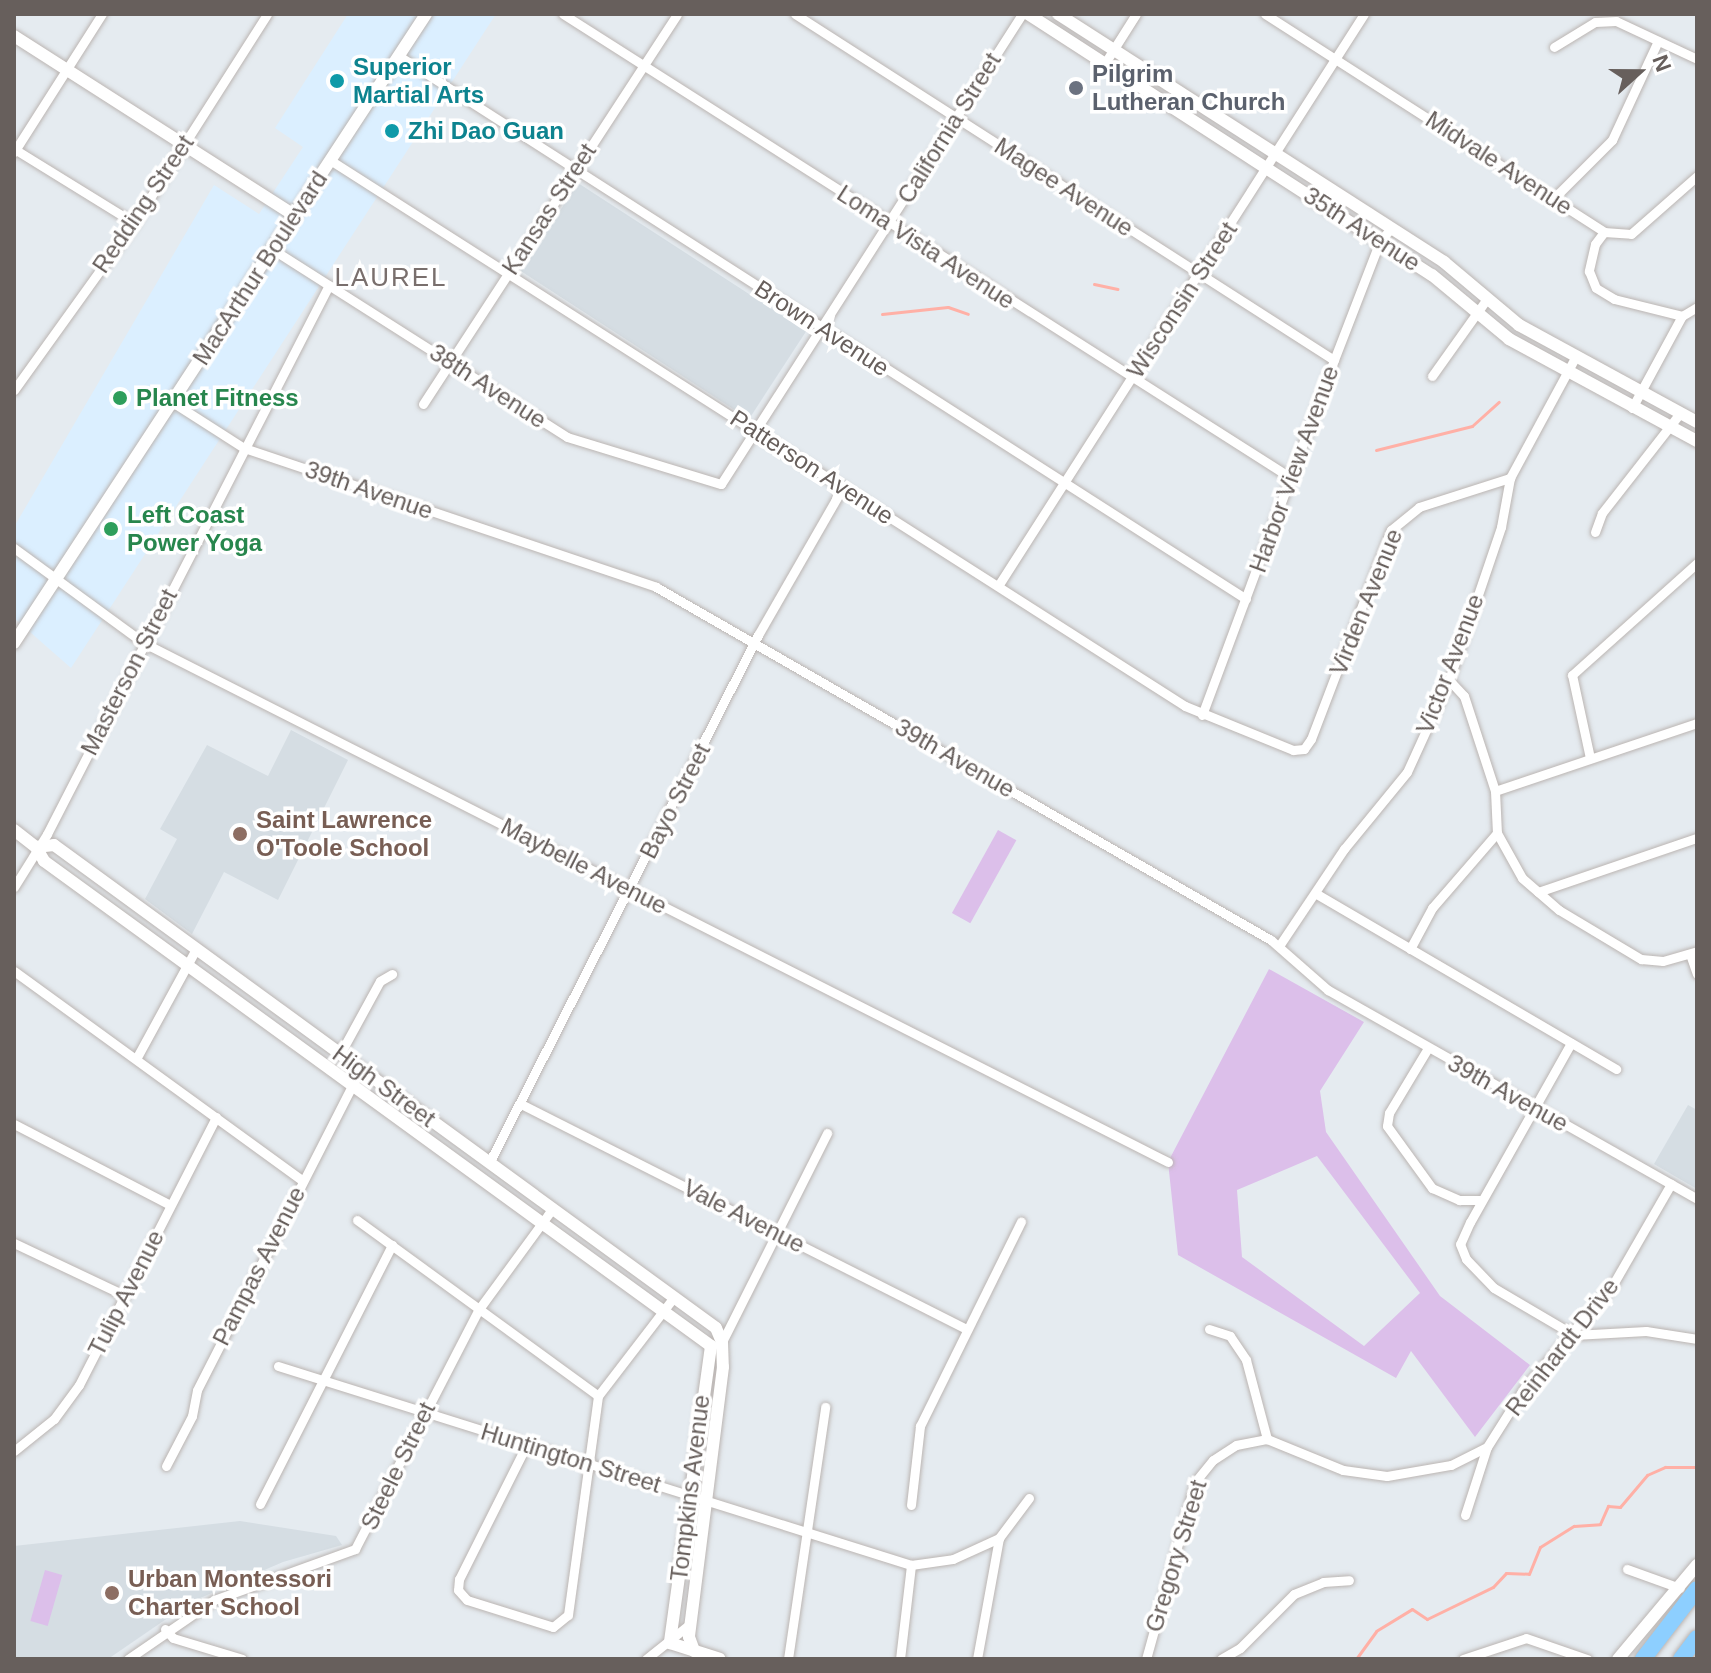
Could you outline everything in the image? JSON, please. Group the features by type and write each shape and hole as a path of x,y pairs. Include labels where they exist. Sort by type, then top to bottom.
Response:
{"highway":[{"path":"1643,1659 1697,1589"},
{"path":"1681,1659 1697,1638"}],"street":[{"path":"102,14 15,151 134,223"},
{"name":"Redding Street","path":"14,390 134,223 267,14"},
{"name":"MacArthur Boulevard","path":"14,643 426,14"},
{"name":"Loma Vista Avenue","path":"563,14 1291,478"},
{"name":"Kansas Street","path":"423,404 677,14"},
{"name":"Magee Avenue","path":"795,14 1334,360"},
{"name":"California Street","path":"721,484 955,116 1025,14"},
{"name":"35th Avenue","path":"1025,14 1432,275 1475,313 1567,373 1697,441"},
{"name":"35th Avenue","path":"1058,14 1392,227 1444,262 1486,300 1575,358 1697,422"},
{"path":"1105,63 1136,14"},
{"name":"Midvale Avenue","path":"1265,14 1555,197 1604,232"},
{"name":"Wisconsin Street","path":"998,586 1364,14"},
{"path":"1554,47 1595,22 1616,21 1697,59"},
{"path":"14,36 294,215"},
{"path":"1555,197 1612,140 1658,41"},
{"name":"Brown Avenue","path":"399,56 1246,599"},
{"name":"Patterson Avenue","path":"330,160 1202,715 1293,750 1304,749"},
{"path":"1682,316 1614,299 1596,288 1589,271 1604,232 1631,234 1697,176"},
{"name":"Harbor View Avenue","path":"1202,715 1380,241 1392,227"},
{"name":"38th Avenue","path":"272,249 567,437 721,484"},
{"name":"Masterson Street","path":"14,887 329,285"},
{"path":"1432,376 1486,300"},
{"path":"1632,408 1682,316 1697,307"},
{"name":"Victor Avenue","path":"1279,946 1315,893 1407,772 1449,680 1501,527 1510,478 1575,358"},
{"name":"39th Avenue","path":"172,402 244,448 647,583 1279,946 1328,990 1697,1199"},
{"path":"1595,532 1602,513 1680,413"},
{"name":"Virden Avenue","path":"1304,749 1391,530 1419,507 1510,478"},
{"name":"Bayo Street","path":"490,1161 755,644 843,487"},
{"name":"Maybelle Avenue","path":"14,548 144,643 1168,1162"},
{"path":"1590,758 1572,675 1697,563"},
{"path":"1449,680 1464,696 1495,791 1497,833 1522,878 1538,892 1641,959 1651,962 1694,952 1697,974"},
{"path":"1495,791 1697,723"},
{"name":"High Street","path":"14,830 36,847 44,861 664,1311 717,1344"},
{"path":"1410,949 1432,908 1497,833"},
{"path":"1538,892 1697,838"},
{"name":"High Street","path":"36,847 54,845 360,1070 490,1161 715,1327 717,1344"},
{"path":"1315,893 1616,1069"},
{"path":"136,1059 196,949"},
{"path":"14,971 302,1180"},
{"path":"340,1054 380,981 392,974"},
{"path":"1571,1043 1481,1200 1460,1244 1466,1259 1494,1288 1574,1335 1646,1331 1697,1339"},
{"path":"1428,1048 1389,1113 1387,1126 1432,1188 1459,1200 1481,1200"},
{"name":"Pampas Avenue","path":"166,1466 192,1416 197,1390 360,1070"},
{"name":"Vale Avenue","path":"521,1104 967,1329"},
{"name":"Tulip Avenue","path":"15,1449 68,1402 216,1117"},
{"path":"14,1124 170,1205"},
{"name":"Tompkins Avenue","path":"670,1643 690,1495 717,1344 827,1133"},
{"name":"Reinhardt Drive","path":"1465,1515 1487,1447 1525,1387 1574,1335 1612,1286 1671,1184"},
{"name":"Steele Street","path":"128,1659 165,1629 239,1588 355,1549 479,1309 553,1208"},
{"path":"357,1220 598,1396"},
{"path":"911,1505 920,1426 1021,1222"},
{"path":"14,1243 124,1295"},
{"path":"260,1504 392,1245"},
{"path":"527,1444 459,1579 458,1590 467,1600 531,1621 562,1624 570,1608 598,1396 674,1297"},
{"path":"1209,1329 1230,1336 1246,1360 1267,1439 1343,1470 1387,1476 1451,1465 1487,1447"},
{"name":"Tompkins Avenue","path":"694,1651 691,1623 706,1500 717,1344"},
{"name":"Huntington Street","path":"278,1366 911,1565 953,1559 999,1538 1029,1498"},
{"path":"788,1659 825,1407"},
{"name":"Gregory Street","path":"1146,1659 1195,1482 1213,1460 1236,1445 1267,1439"},
{"path":"977,1659 999,1538"},
{"path":"900,1659 911,1565"},
{"path":"1618,1659 1697,1565"},
{"path":"1627,1569 1680,1588"},
{"path":"1221,1659 1240,1648 1294,1594 1323,1582 1349,1580"},
{"path":"646,1659 670,1643 691,1623"},
{"path":"165,1629 173,1638 242,1659"},
{"path":"1463,1659 1526,1638 1587,1659"},
{"path":"670,1643 720,1659"}],"shaded area":[{"path":"348,14 496,14 71,668 14,618 14,527 214,185 259,214 303,147 275,128"},
{"path":"578,183 806,331 749,419 521,271"},
{"name":"Saint Lawrence O'Toole School","path":"291,730 348,760 278,900 224,872 192,934 145,899 177,839 160,829 207,745 268,776"},
{"path":"998,830 1016,840 970,923 952,913"},
{"path":"1269,969 1364,1022 1320,1091 1326,1132 1440,1296 1530,1365 1475,1437 1411,1351 1396,1378 1178,1255 1168,1162","holes":["1317,1156 1420,1293 1364,1346 1242,1257 1237,1190"]},
{"path":"1688,1105 1697,1110 1697,1189 1654,1164"},
{"name":"Urban Montessori Charter School","path":"240,1521 336,1536 342,1545 283,1562 191,1602 108,1659 14,1659 14,1546"},
{"path":"45,1570 62,1575 48,1626 30,1621"}],"waterway":[{"path":"1094,284 1117,289"},
{"path":"882,314 948,307 968,314"},
{"path":"1376,450 1472,426 1499,402"},
{"path":"1356,1659 1376,1631 1412,1609 1427,1619 1493,1587 1506,1573 1529,1574 1540,1547 1574,1526 1600,1524 1608,1506 1620,1507 1647,1475 1665,1467 1697,1467"}],"place":[{"name":"Superior Martial Arts","path":"337,81"},
{"name":"Pilgrim Lutheran Church","path":"1076,88"},
{"name":"Zhi Dao Guan","path":"392,131"},
{"name":"Planet Fitness","path":"120,398"},
{"name":"Left Coast Power Yoga","path":"111,529"},
{"name":"Saint Lawrence O'Toole School","path":"240,834"},
{"name":"Urban Montessori Charter School","path":"112,1593"}],"district":[{"name":"LAUREL","path":"391,278"}]}
